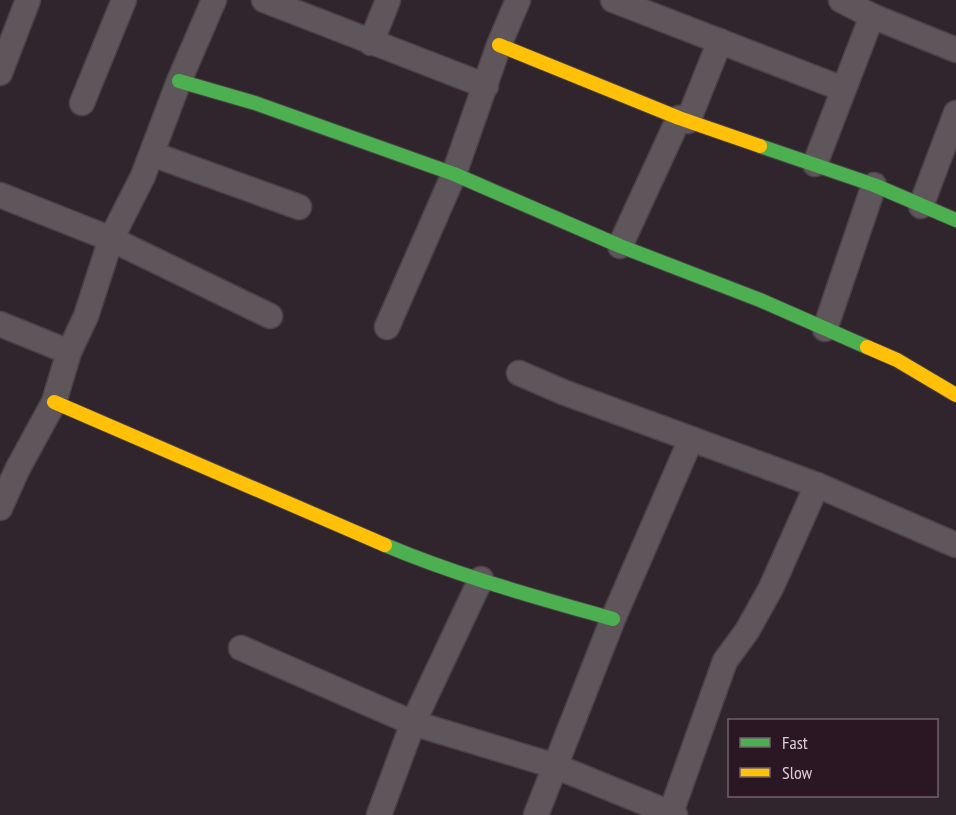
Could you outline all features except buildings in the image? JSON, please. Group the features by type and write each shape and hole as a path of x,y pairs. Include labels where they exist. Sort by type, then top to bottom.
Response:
{"street":[{"path":"0,73 28,0"},
{"path":"82,103 124,0"},
{"path":"0,507 8,467 54,402 69,352 86,316 111,239 143,177 179,81 214,0"},
{"path":"264,0 302,7 372,43 486,86"},
{"path":"372,43 388,0"},
{"path":"387,327 454,174 499,45 518,0"},
{"path":"613,0 843,89"},
{"path":"842,0 872,16 956,50"},
{"path":"815,164 872,16"},
{"path":"620,246 720,42"},
{"path":"499,45 683,119 874,185 956,220"},
{"path":"179,81 255,103 454,174 620,246 760,300 897,360 956,395"},
{"path":"921,206 956,113"},
{"path":"152,154 299,207"},
{"path":"825,329 874,185"},
{"path":"0,195 111,239 270,316"},
{"path":"0,324 69,352"},
{"path":"519,373 563,392 817,485 956,545"},
{"path":"54,402 413,557 613,619"},
{"path":"536,815 613,619 691,439"},
{"path":"242,648 413,723 555,766 672,814 725,661 747,631 771,588 817,485"},
{"path":"379,815 413,723 481,579"}],"traffic: fast":[{"path":"179,81 255,103 454,174 620,246 760,300 867,347"},
{"path":"760,146 874,185 956,220"},
{"path":"385,545 469,576 613,619"}],"traffic: slow":[{"path":"499,45 679,118 760,146"},
{"path":"867,347 897,360 956,395"},
{"path":"54,402 385,545"}]}
